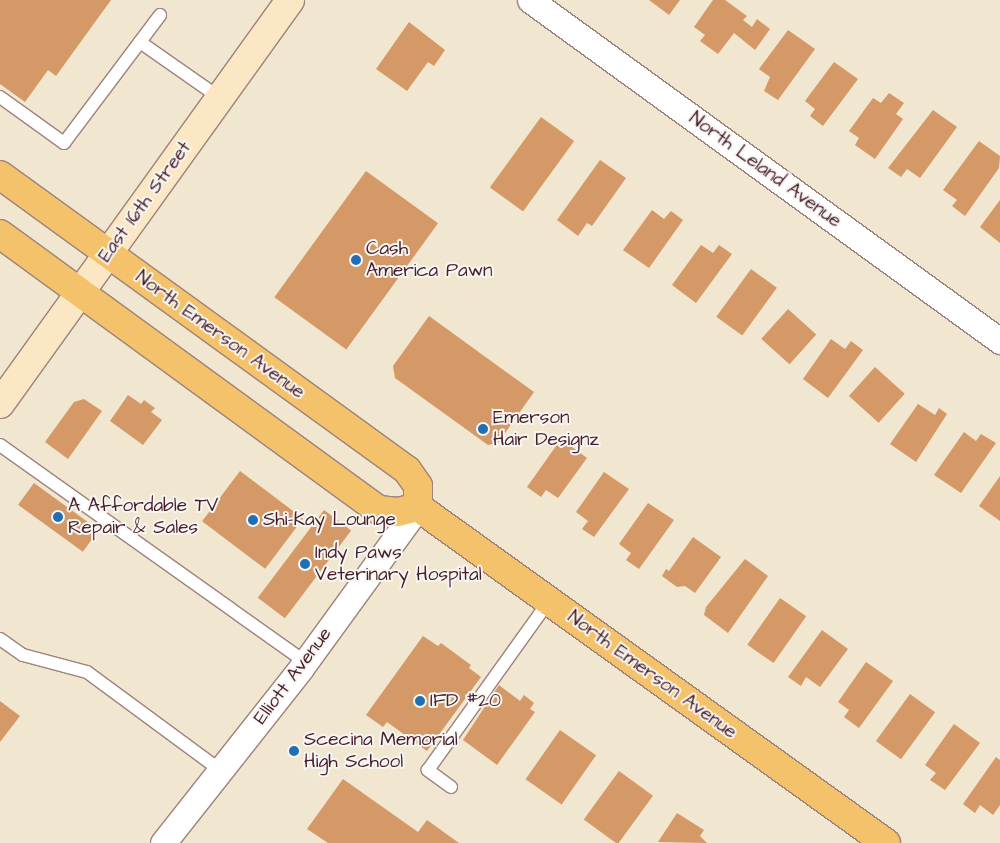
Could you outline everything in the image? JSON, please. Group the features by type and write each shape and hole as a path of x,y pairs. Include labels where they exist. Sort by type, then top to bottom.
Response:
{"main road":[{"name":"East 16th Street","path":"0,404 290,0"},
{"name":"North Emerson Avenue","path":"0,175 407,470 418,486 418,507 886,843"},
{"path":"0,234 379,510 398,512 418,507"}],"street":[{"name":"North Leland Avenue","path":"530,0 1000,341"},
{"name":"Elliott Avenue","path":"163,843 306,662 418,507"}],"lane":[{"path":"0,98 64,143 160,15"},
{"path":"140,42 220,98"},
{"path":"0,445 306,662"},
{"path":"450,787 428,770 549,601"},
{"path":"0,639 23,655 87,672 220,770"}],"building":[{"path":"0,0 111,0 56,76 48,70 25,102 0,84"},
{"path":"649,0 680,0 669,15"},
{"path":"713,0 725,0 747,16 743,20 752,27 757,19 770,29 755,50 734,33 718,54 700,41 705,35 694,27"},
{"path":"409,22 445,50 434,66 428,62 407,91 376,69"},
{"path":"788,30 815,49 778,100 764,91 770,77 759,69"},
{"path":"834,62 858,79 823,126 810,116 815,109 805,101"},
{"path":"889,93 904,103 896,114 903,119 875,159 855,145 859,138 849,131 873,98 881,103"},
{"path":"933,110 957,127 920,178 907,169 901,177 888,168"},
{"path":"541,117 574,141 523,211 490,187"},
{"path":"979,141 1000,156 999,168 965,216 952,206 957,200 943,190"},
{"path":"600,160 626,178 592,226 587,223 578,236 557,220"},
{"name":"Cash America Pawn","path":"366,171 438,223 346,350 274,297"},
{"path":"1000,200 1000,243 980,227"},
{"path":"652,210 664,219 671,211 683,220 649,268 623,250"},
{"path":"701,245 713,253 719,245 732,254 696,303 672,285"},
{"path":"751,269 777,288 742,336 716,317"},
{"path":"788,309 816,334 789,364 761,339"},
{"path":"429,316 534,392 498,443 488,445 395,378 393,366"},
{"path":"831,339 845,349 851,341 863,350 828,398 803,379"},
{"path":"875,367 905,394 879,423 849,396"},
{"path":"128,395 141,404 144,400 155,408 151,412 162,420 143,445 110,421"},
{"path":"84,399 102,411 68,459 45,442 74,402"},
{"path":"918,404 935,415 939,408 947,414 916,462 890,444"},
{"path":"964,432 976,441 981,434 996,443 961,493 934,475"},
{"path":"561,439 587,458 558,498 546,490 541,497 527,487"},
{"name":"Shi-Kay Lounge","path":"240,471 303,519 265,569 202,521"},
{"path":"604,472 629,489 594,537 582,529 588,521 576,512"},
{"path":"1000,476 1000,521 979,506"},
{"name":"A Affordable TV Repair & Sales","path":"34,483 99,530 83,552 18,505"},
{"path":"648,503 674,520 639,569 626,560 631,553 619,544"},
{"name":"Indy Paws Veterinary Hospital","path":"324,510 351,530 285,618 258,598"},
{"path":"693,537 721,557 695,593 685,586 677,587 662,576 666,569 669,571"},
{"path":"745,559 768,576 728,633 704,615 706,607"},
{"path":"780,598 806,616 774,663 747,645"},
{"path":"822,630 848,649 820,687 806,677 801,686 788,677"},
{"name":"IFD #20","path":"423,636 438,646 441,643 471,665 469,668 481,677 427,751 387,722 383,727 366,715"},
{"path":"866,662 893,681 859,728 844,717 849,710 838,702"},
{"path":"499,685 520,701 524,695 534,703 530,709 535,712 497,765 463,740"},
{"path":"910,694 935,712 901,759 876,741"},
{"path":"0,701 20,716 0,742"},
{"path":"954,724 980,743 945,790 930,780 936,773 925,765"},
{"path":"560,730 596,755 562,804 526,779"},
{"path":"996,757 1000,760 1000,805 993,815 980,805 975,813 963,804"},
{"path":"619,771 653,796 619,843 584,820"},
{"path":"343,779 418,832 427,820 459,843 328,843 307,829"},
{"path":"677,813 704,830 700,836 707,843 658,842"}],"place":[{"name":"Cash America Pawn","path":"356,260"},
{"name":"Emerson Hair Designz","path":"483,429"},
{"name":"A Affordable TV Repair & Sales","path":"58,517"},
{"name":"Shi-Kay Lounge","path":"253,520"},
{"name":"Indy Paws Veterinary Hospital","path":"305,564"},
{"name":"IFD #20","path":"420,701"},
{"name":"Scecina Memorial High School","path":"294,751"}]}
